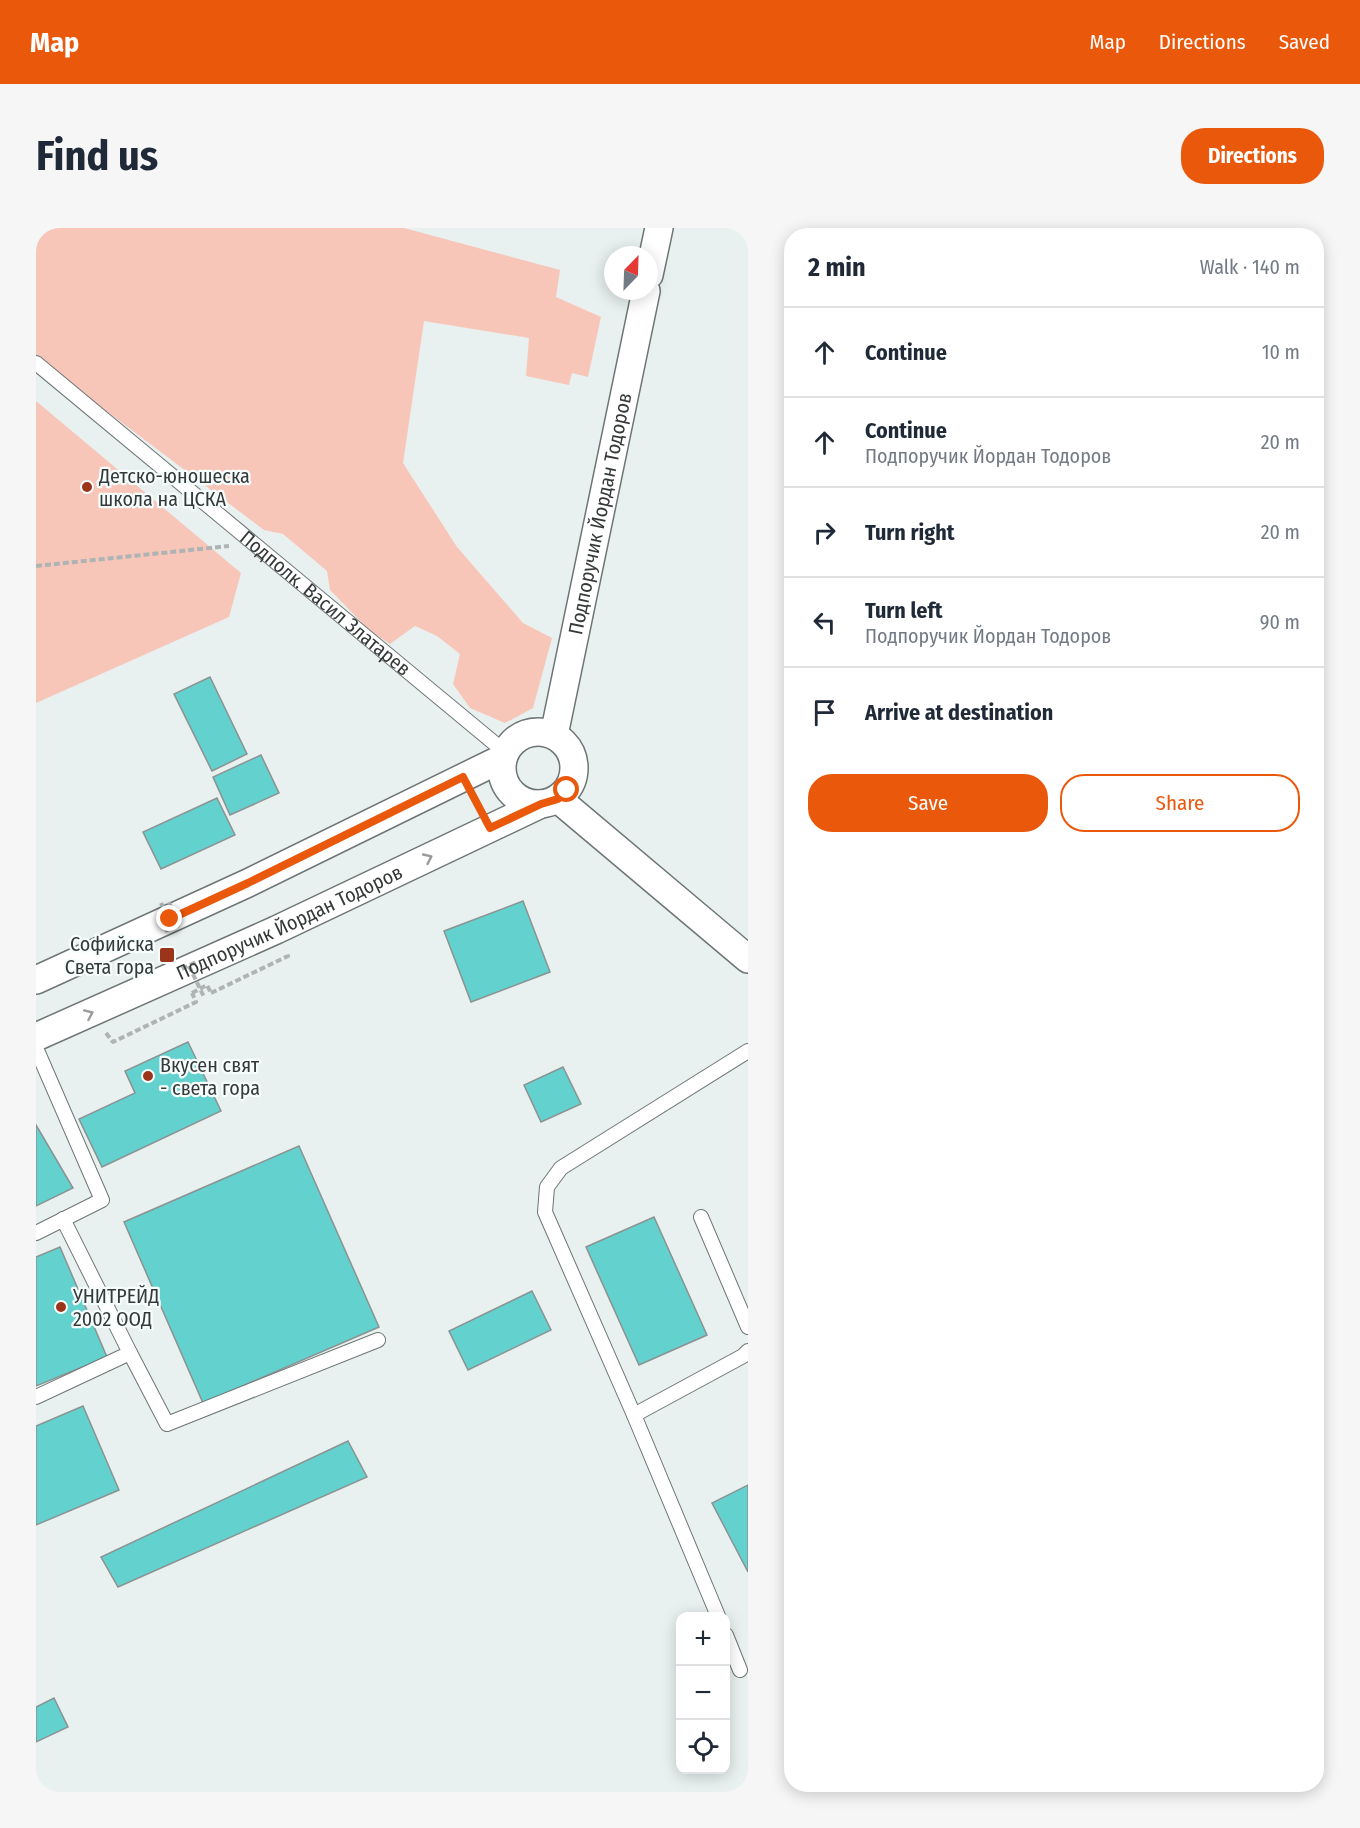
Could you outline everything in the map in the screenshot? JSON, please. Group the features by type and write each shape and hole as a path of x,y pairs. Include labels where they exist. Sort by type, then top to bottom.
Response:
{"street":[{"path":"655,246 659,228"},
{"name":"Подпоручик Йордан Тодоров","path":"554,735 644,300"},
{"path":"536,731 554,735 569,750 574,759 574,770 567,790 549,802 529,803 518,799 503,781 501,770 504,755 517,737 526,733 536,731"},
{"path":"36,980 248,883 504,755"},
{"path":"549,802 748,959"},
{"name":"Подпоручик Йордан Тодоров","path":"36,1037 276,930 549,802"}],"lane":[{"name":"Подполк. Васил Златарев","path":"36,363 504,755"},
{"path":"36,1048 102,1200 36,1233"},
{"path":"716,1612 634,1415 545,1212 547,1187 561,1168 748,1051"},
{"path":"701,1217 748,1327"},
{"path":"63,1219 167,1424 378,1340"},
{"path":"634,1415 743,1356 748,1351"},
{"path":"36,1397 130,1353"},
{"path":"730,1645 740,1670"}],"path":[{"path":"36,566 76,560 256,545"},
{"path":"157,916 172,909 168,901"},
{"path":"161,903 172,928"},
{"path":"165,931 179,925"},
{"path":"113,1042 196,1002 192,993 207,985 211,993 288,956"},
{"path":"182,969 196,962"},
{"path":"189,966 204,997"}],"shaded area":[{"path":"36,228 404,228 560,270 556,297 601,317 588,377 572,373 569,385 526,376 529,338 424,321 403,463 457,547 523,623 552,638 533,708 505,723 470,708 453,684 460,654 437,636 415,626 390,644 369,630 330,590 327,571 283,534 264,530 36,355"},
{"name":"Детско-юношеска школа на ЦСКА","path":"36,401 241,573 229,617 36,703"}],"building":[{"path":"210,677 247,754 212,771 174,694"},
{"path":"261,755 279,793 230,815 213,777"},
{"path":"217,798 235,835 161,869 143,832"},
{"path":"523,901 550,972 471,1002 444,931"},
{"path":"188,1042 221,1111 102,1167 79,1119 135,1093 125,1071"},
{"path":"563,1067 581,1104 541,1122 524,1085"},
{"path":"36,1125 73,1188 36,1206"},
{"path":"299,1146 379,1327 203,1403 124,1222"},
{"path":"654,1217 707,1335 639,1365 586,1247"},
{"name":"УНИТРЕЙД 2002 ООД","path":"60,1247 107,1357 36,1386 36,1257"},
{"path":"532,1291 551,1330 468,1370 449,1331"},
{"path":"83,1406 119,1490 36,1525 36,1426"},
{"path":"348,1441 367,1477 118,1587 101,1557"},
{"path":"748,1485 748,1572 712,1503"},
{"path":"54,1698 68,1727 36,1742 36,1707"}],"place":[{"name":"Детско-юношеска школа на ЦСКА","path":"87,487"},
{"name":"Софийска Света гора","path":"167,955"},
{"name":"Вкусен свят - света гора","path":"148,1076"},
{"name":"УНИТРЕЙД 2002 ООД","path":"61,1307"}],"route":[{"path":"170,919 463,777 490,828 541,804 558,799 567,790"}]}
